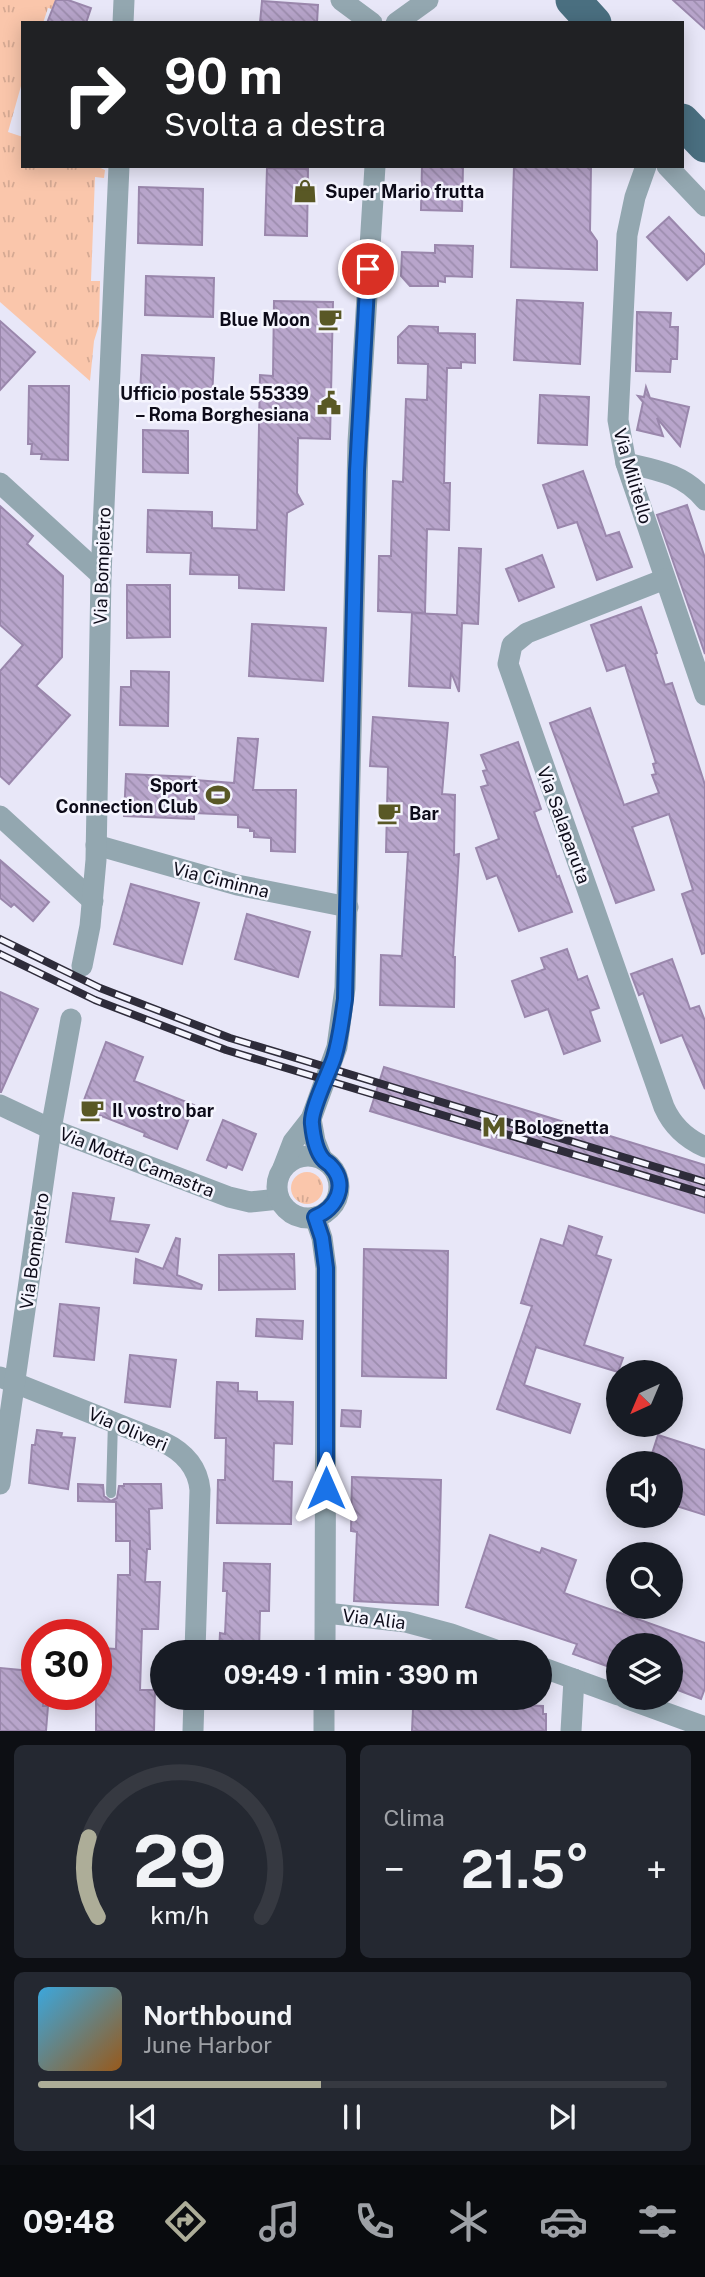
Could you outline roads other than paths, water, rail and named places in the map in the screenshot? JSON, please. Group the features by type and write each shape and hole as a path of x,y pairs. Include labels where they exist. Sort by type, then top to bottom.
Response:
{"main road":[{"path":"573,0 592,21"}],"street":[{"path":"123,21 124,0"},
{"path":"341,0 369,21"},
{"path":"400,21 428,0"},
{"name":"Via Bompietro","path":"82,966 93,901 96,845 101,575 120,168"},
{"path":"283,1168 291,1160 301,1156 322,1159 337,1175 338,1196 333,1206 325,1213 304,1218 285,1209 276,1189 278,1178 293,1142 311,1119 339,1036 345,999 358,442 375,168"},
{"name":"Via Militello","path":"645,168 630,215 626,248 617,403 620,439 705,695"},
{"path":"669,168 705,206"},
{"path":"626,463 673,474 691,485 705,500"},
{"path":"0,483 101,575"},
{"name":"Via Salaparuta","path":"665,579 527,633 512,645 508,664 664,1107 681,1132 705,1147"},
{"path":"0,816 93,901"},
{"name":"Via Ciminna","path":"96,845 224,882 348,906"},
{"name":"Via Bompietro","path":"0,1485 8,1380 72,1019"},
{"name":"Via Motta Camastra","path":"0,1105 51,1129 229,1197 250,1202 279,1199"},
{"path":"311,1119 322,1159"},
{"path":"315,1217 322,1238 326,1268 325,1640"},
{"name":"Via Oliveri","path":"8,1380 171,1446 189,1461 198,1475 200,1490 195,1640"},
{"name":"Via Alia","path":"326,1613 415,1624 464,1640"},
{"path":"552,1671 606,1691"},
{"path":"571,1731 573,1679"},
{"path":"193,1731 194,1710"},
{"path":"324,1710 324,1731"},
{"path":"658,1710 705,1727"}],"lane":[{"path":"111,1493 113,1422"}],"railway":[{"path":"0,939 100,988 230,1038 705,1182"},
{"path":"0,954 95,1000 226,1050 705,1194"}],"place":[{"name":"Super Mario frutta","path":"305,191"},
{"name":"Blue Moon","path":"330,319"},
{"name":"Ufficio postale 55339 – Roma Borghesiana","path":"329,403"},
{"name":"Sport Connection Club","path":"218,795"},
{"name":"Bar","path":"389,813"},
{"name":"Il vostro bar","path":"92,1110"},
{"name":"Bolognetta","path":"494,1127"}]}
